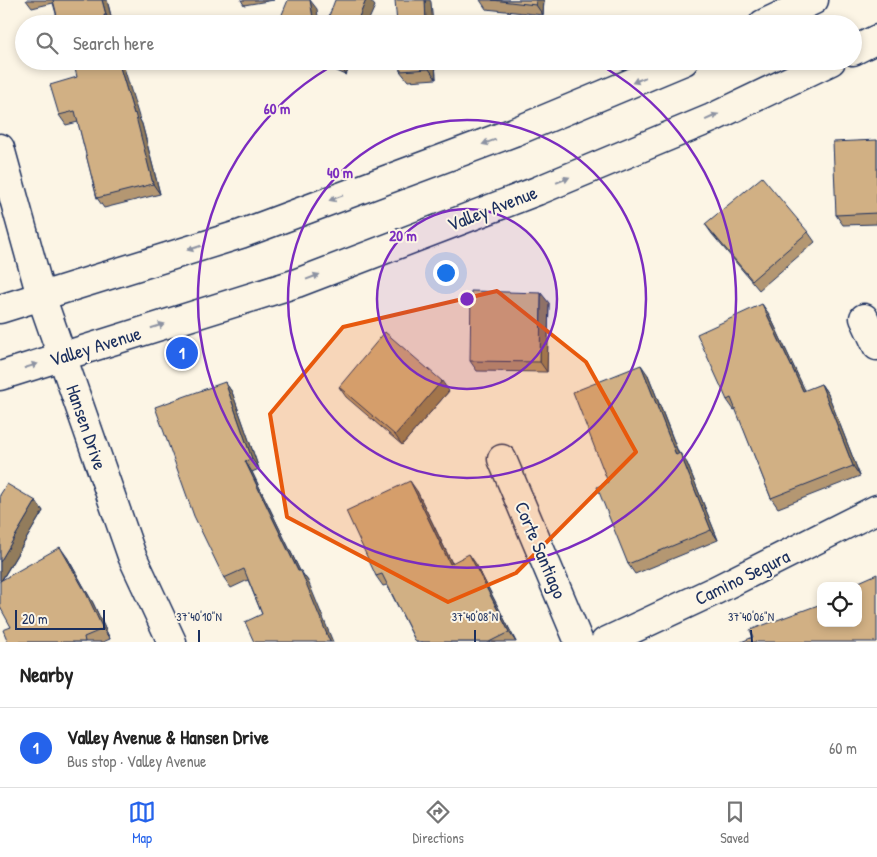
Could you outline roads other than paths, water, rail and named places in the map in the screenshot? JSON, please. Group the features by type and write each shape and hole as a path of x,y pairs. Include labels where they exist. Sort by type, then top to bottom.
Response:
{"main road":[{"path":"783,15 814,0"},
{"path":"862,46 877,39"},
{"path":"0,309 241,234 514,132 662,70"},
{"name":"Valley Avenue","path":"0,376 297,283 537,191 712,118 812,70"},
{"name":"Hansen Drive","path":"0,148 41,296 132,556 172,642"},
{"path":"864,318 877,346"},
{"name":"Corte Santiago","path":"502,459 579,642"},
{"name":"Camino Segura","path":"605,642 714,591 877,509"}],"place":[{"name":"Valley Avenue & Hansen Drive","path":"182,353"}]}
